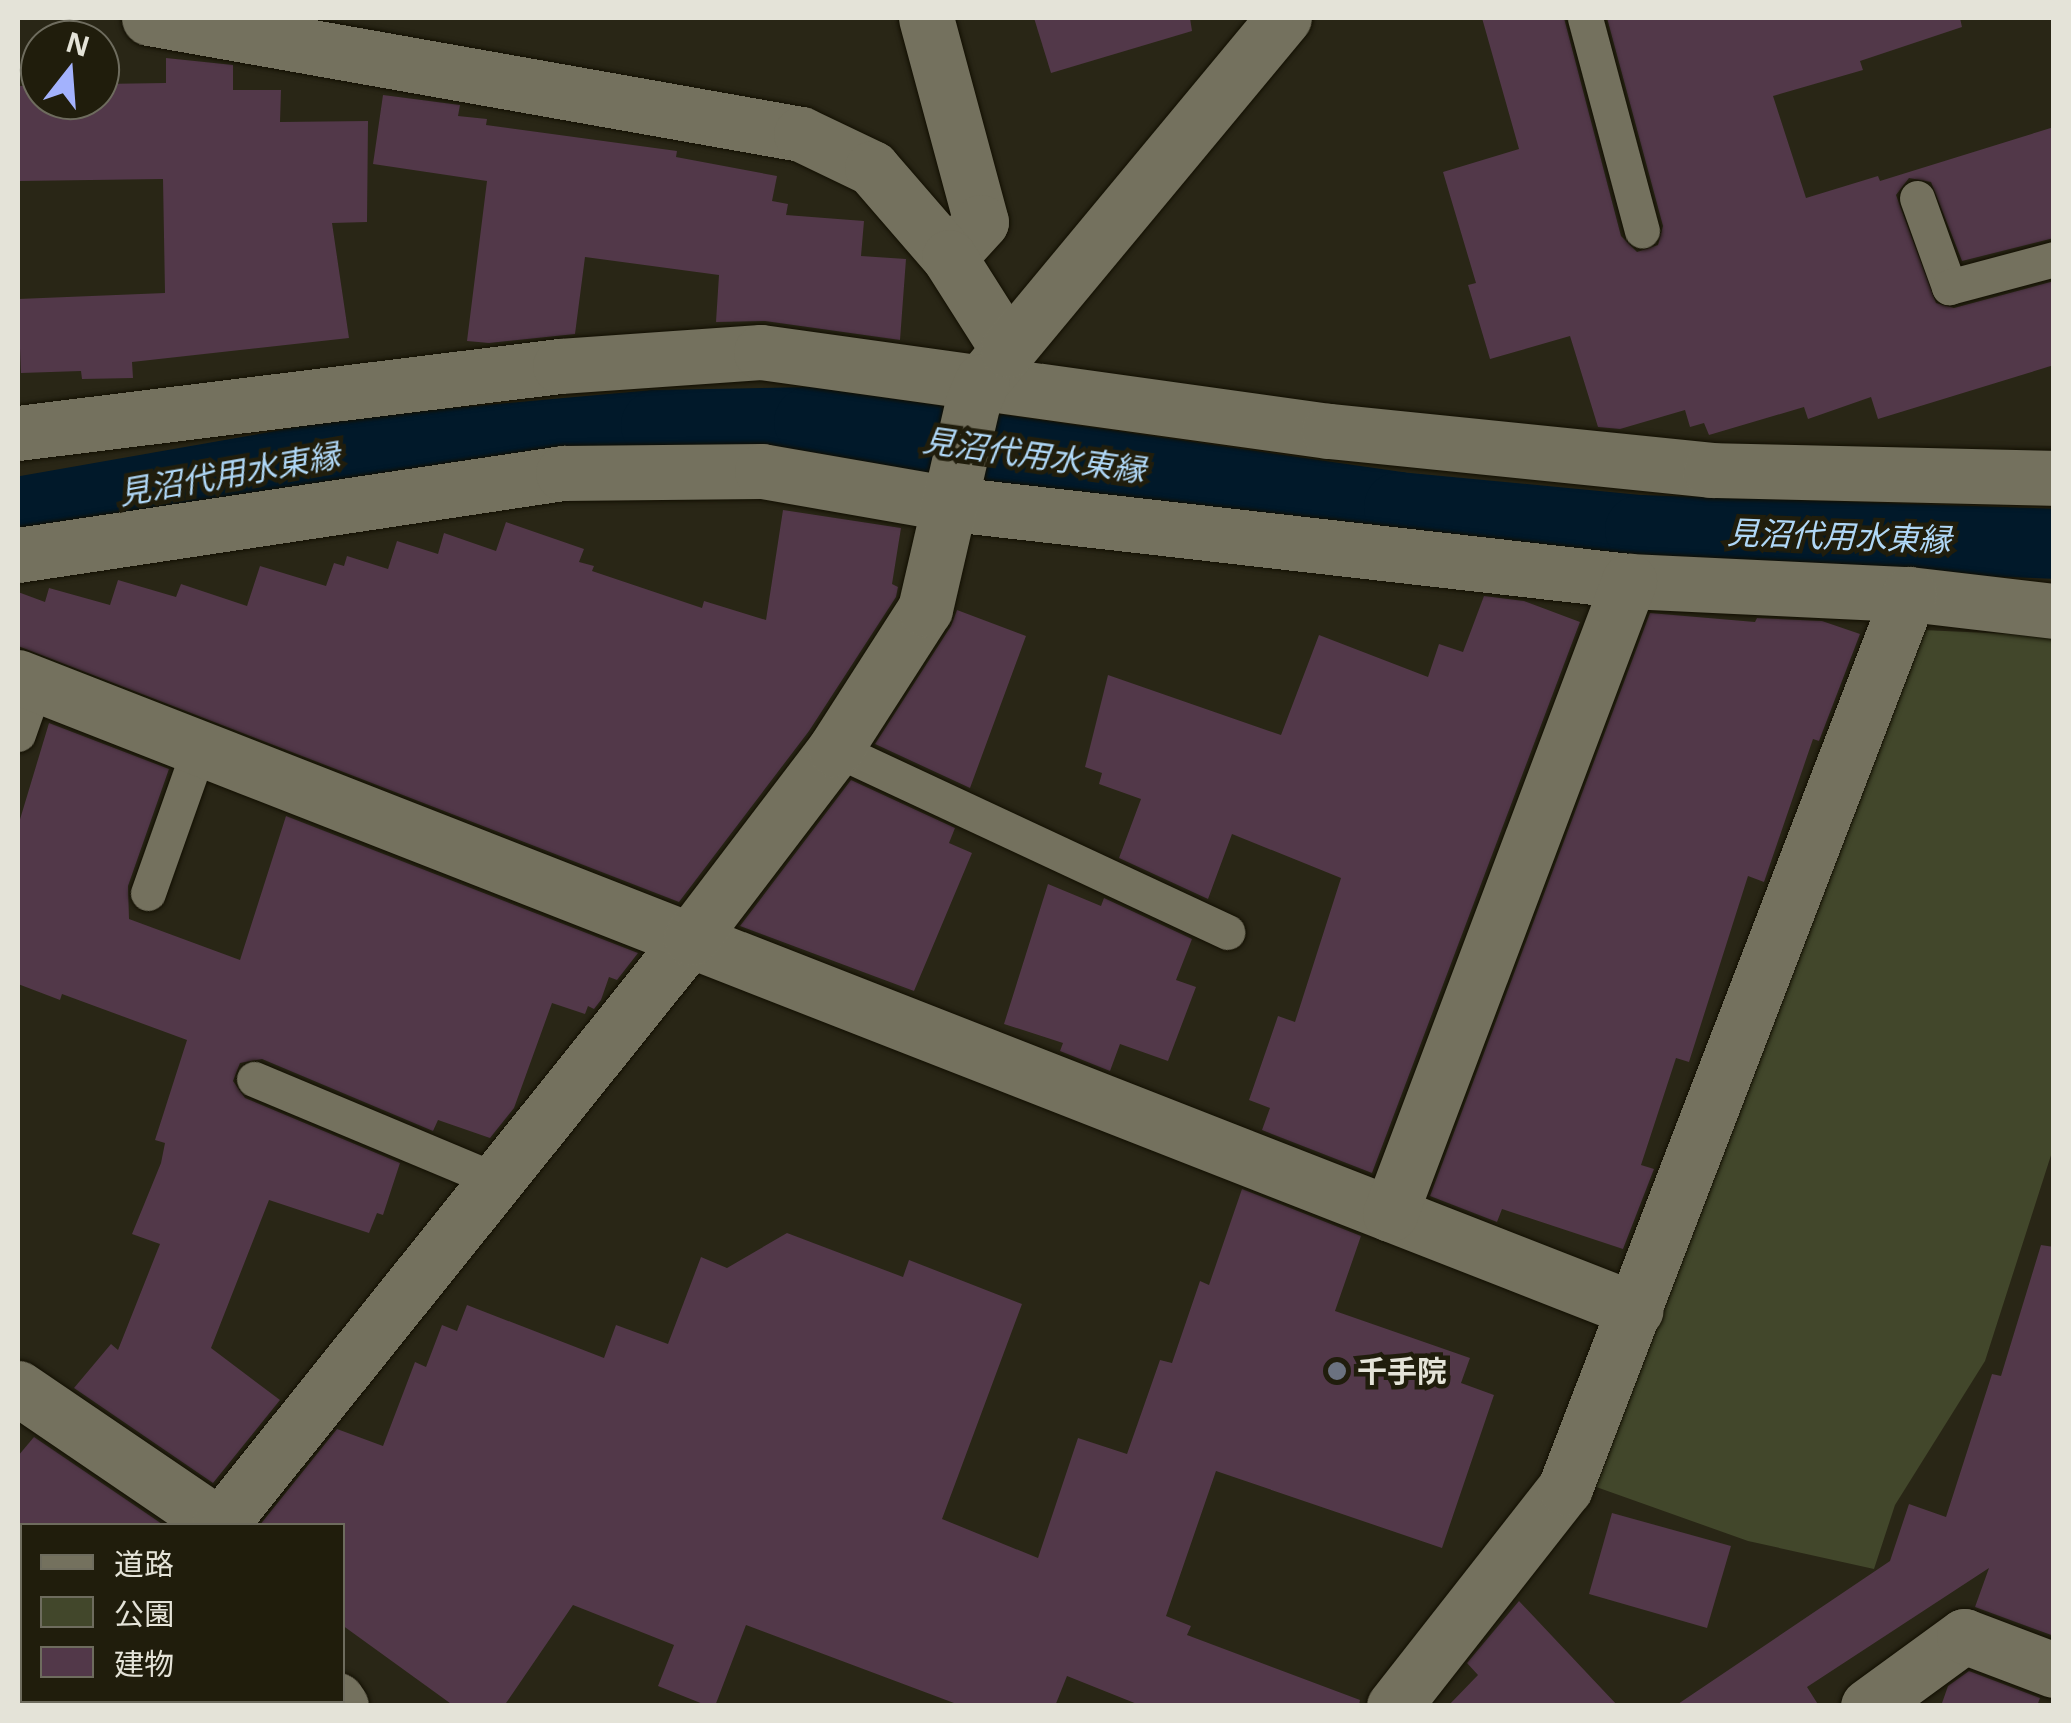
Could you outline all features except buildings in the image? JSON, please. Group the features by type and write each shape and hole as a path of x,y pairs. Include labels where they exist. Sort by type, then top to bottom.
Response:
{"street":[{"path":"149,18 801,134 872,168 949,257 987,379"},
{"path":"926,18 981,222 949,257"},
{"path":"222,1523 691,938 835,748 925,608 987,379 1284,18"},
{"path":"18,433 560,366 760,352 987,379 1329,431 1711,470 2054,478"},
{"path":"18,556 563,473 762,471 952,504 1629,581 1910,594 2054,611"},
{"path":"1390,1214 1629,581"},
{"path":"1394,1706 1565,1488 1910,594"},
{"path":"27,680 1636,1310"},
{"path":"18,1388 217,1523"},
{"path":"1868,1706 1964,1636 2054,1670"}],"lane":[{"path":"1585,18 1642,232"},
{"path":"1917,198 1950,286 2054,259"},
{"path":"18,734 27,680"},
{"path":"148,893 200,746"},
{"path":"835,748 1228,932"},
{"path":"254,1080 496,1180"}],"green space":[{"path":"1923,630 2053,636 2053,1149 1985,1361 1895,1505 1874,1569 1748,1541 1585,1483"}],"waterway":[{"name":"見沼代用水東縁","path":"18,512 364,451 656,425 809,422 1399,507 1640,530 2054,544"}],"place":[{"name":"千手院","path":"1337,1371"}]}
